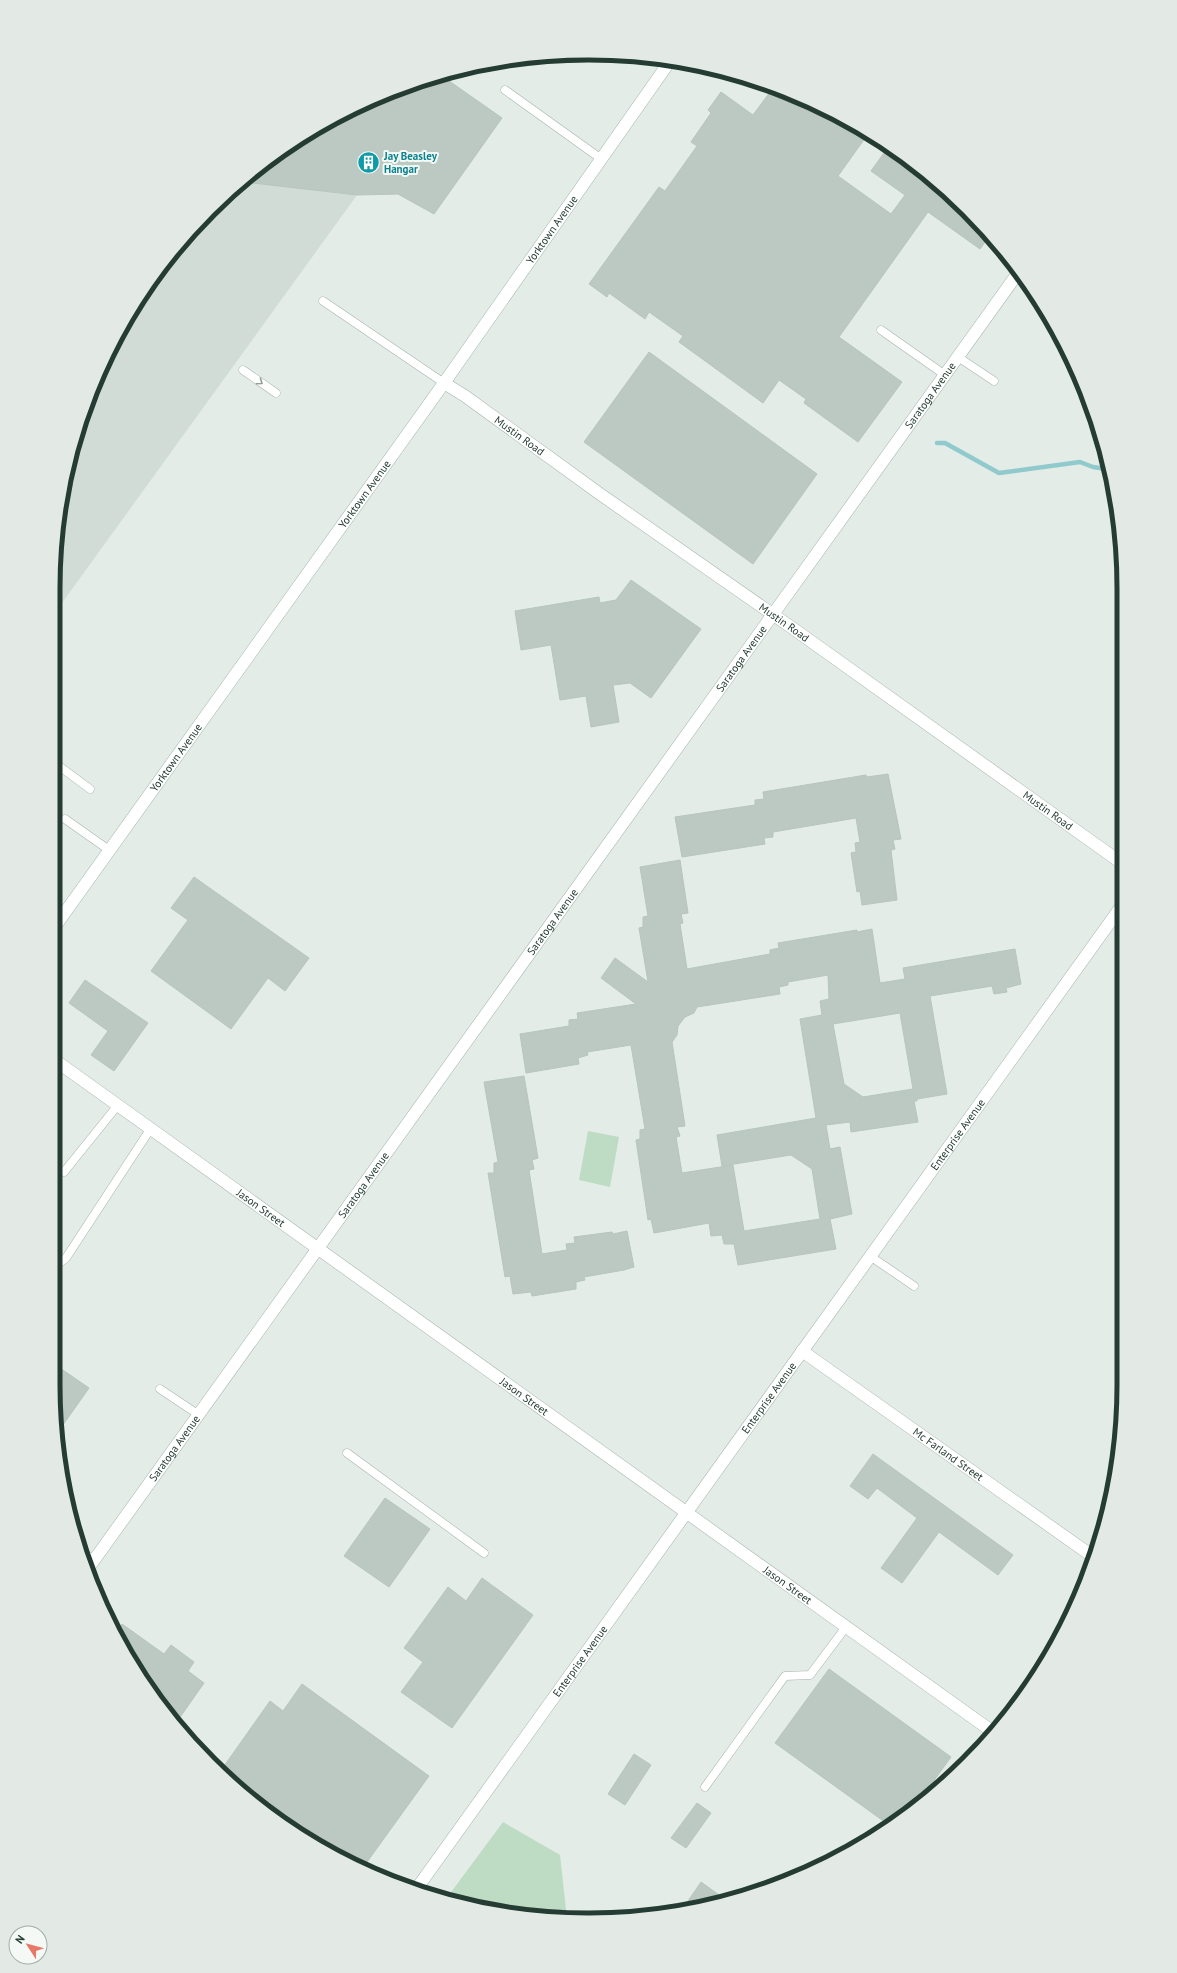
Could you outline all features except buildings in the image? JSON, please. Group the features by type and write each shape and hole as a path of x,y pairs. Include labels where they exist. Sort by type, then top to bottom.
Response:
{"street":[{"name":"Yorktown Avenue","path":"60,919 444,383 600,158 666,66"},
{"name":"Saratoga Avenue","path":"91,1563 1015,277"},
{"name":"Mustin Road","path":"444,383 594,490 773,614 1117,860"},
{"name":"Enterprise Avenue","path":"419,1885 1117,912"},
{"name":"Jason Street","path":"60,1065 989,1729"},
{"name":"Mc Farland Street","path":"802,1351 1089,1554"}],"lane":[{"path":"505,90 600,158"},
{"path":"323,301 444,383"},
{"path":"881,330 945,375"},
{"path":"958,356 994,381"},
{"path":"243,370 276,393"},
{"path":"60,767 90,788"},
{"path":"65,819 109,850"},
{"path":"64,1172 118,1105"},
{"path":"60,1263 66,1258 150,1128"},
{"path":"870,1256 914,1286"},
{"path":"160,1389 199,1415"},
{"path":"347,1453 484,1553"},
{"path":"705,1787 785,1676 810,1674 846,1626"}],"shaded area":[{"path":"250,183 357,195 60,606 61,554 70,485 88,419 100,386 131,324 169,267 191,240 215,215"}],"green space":[{"path":"588,1131 619,1137 610,1187 579,1180"},
{"path":"503,1822 560,1855 566,1912 485,1903 450,1894"}],"waterway":[{"path":"937,443 945,443 999,473 1080,462 1093,467 1103,469"}],"place":[{"name":"Jay Beasley Hangar","path":"369,162"}]}
